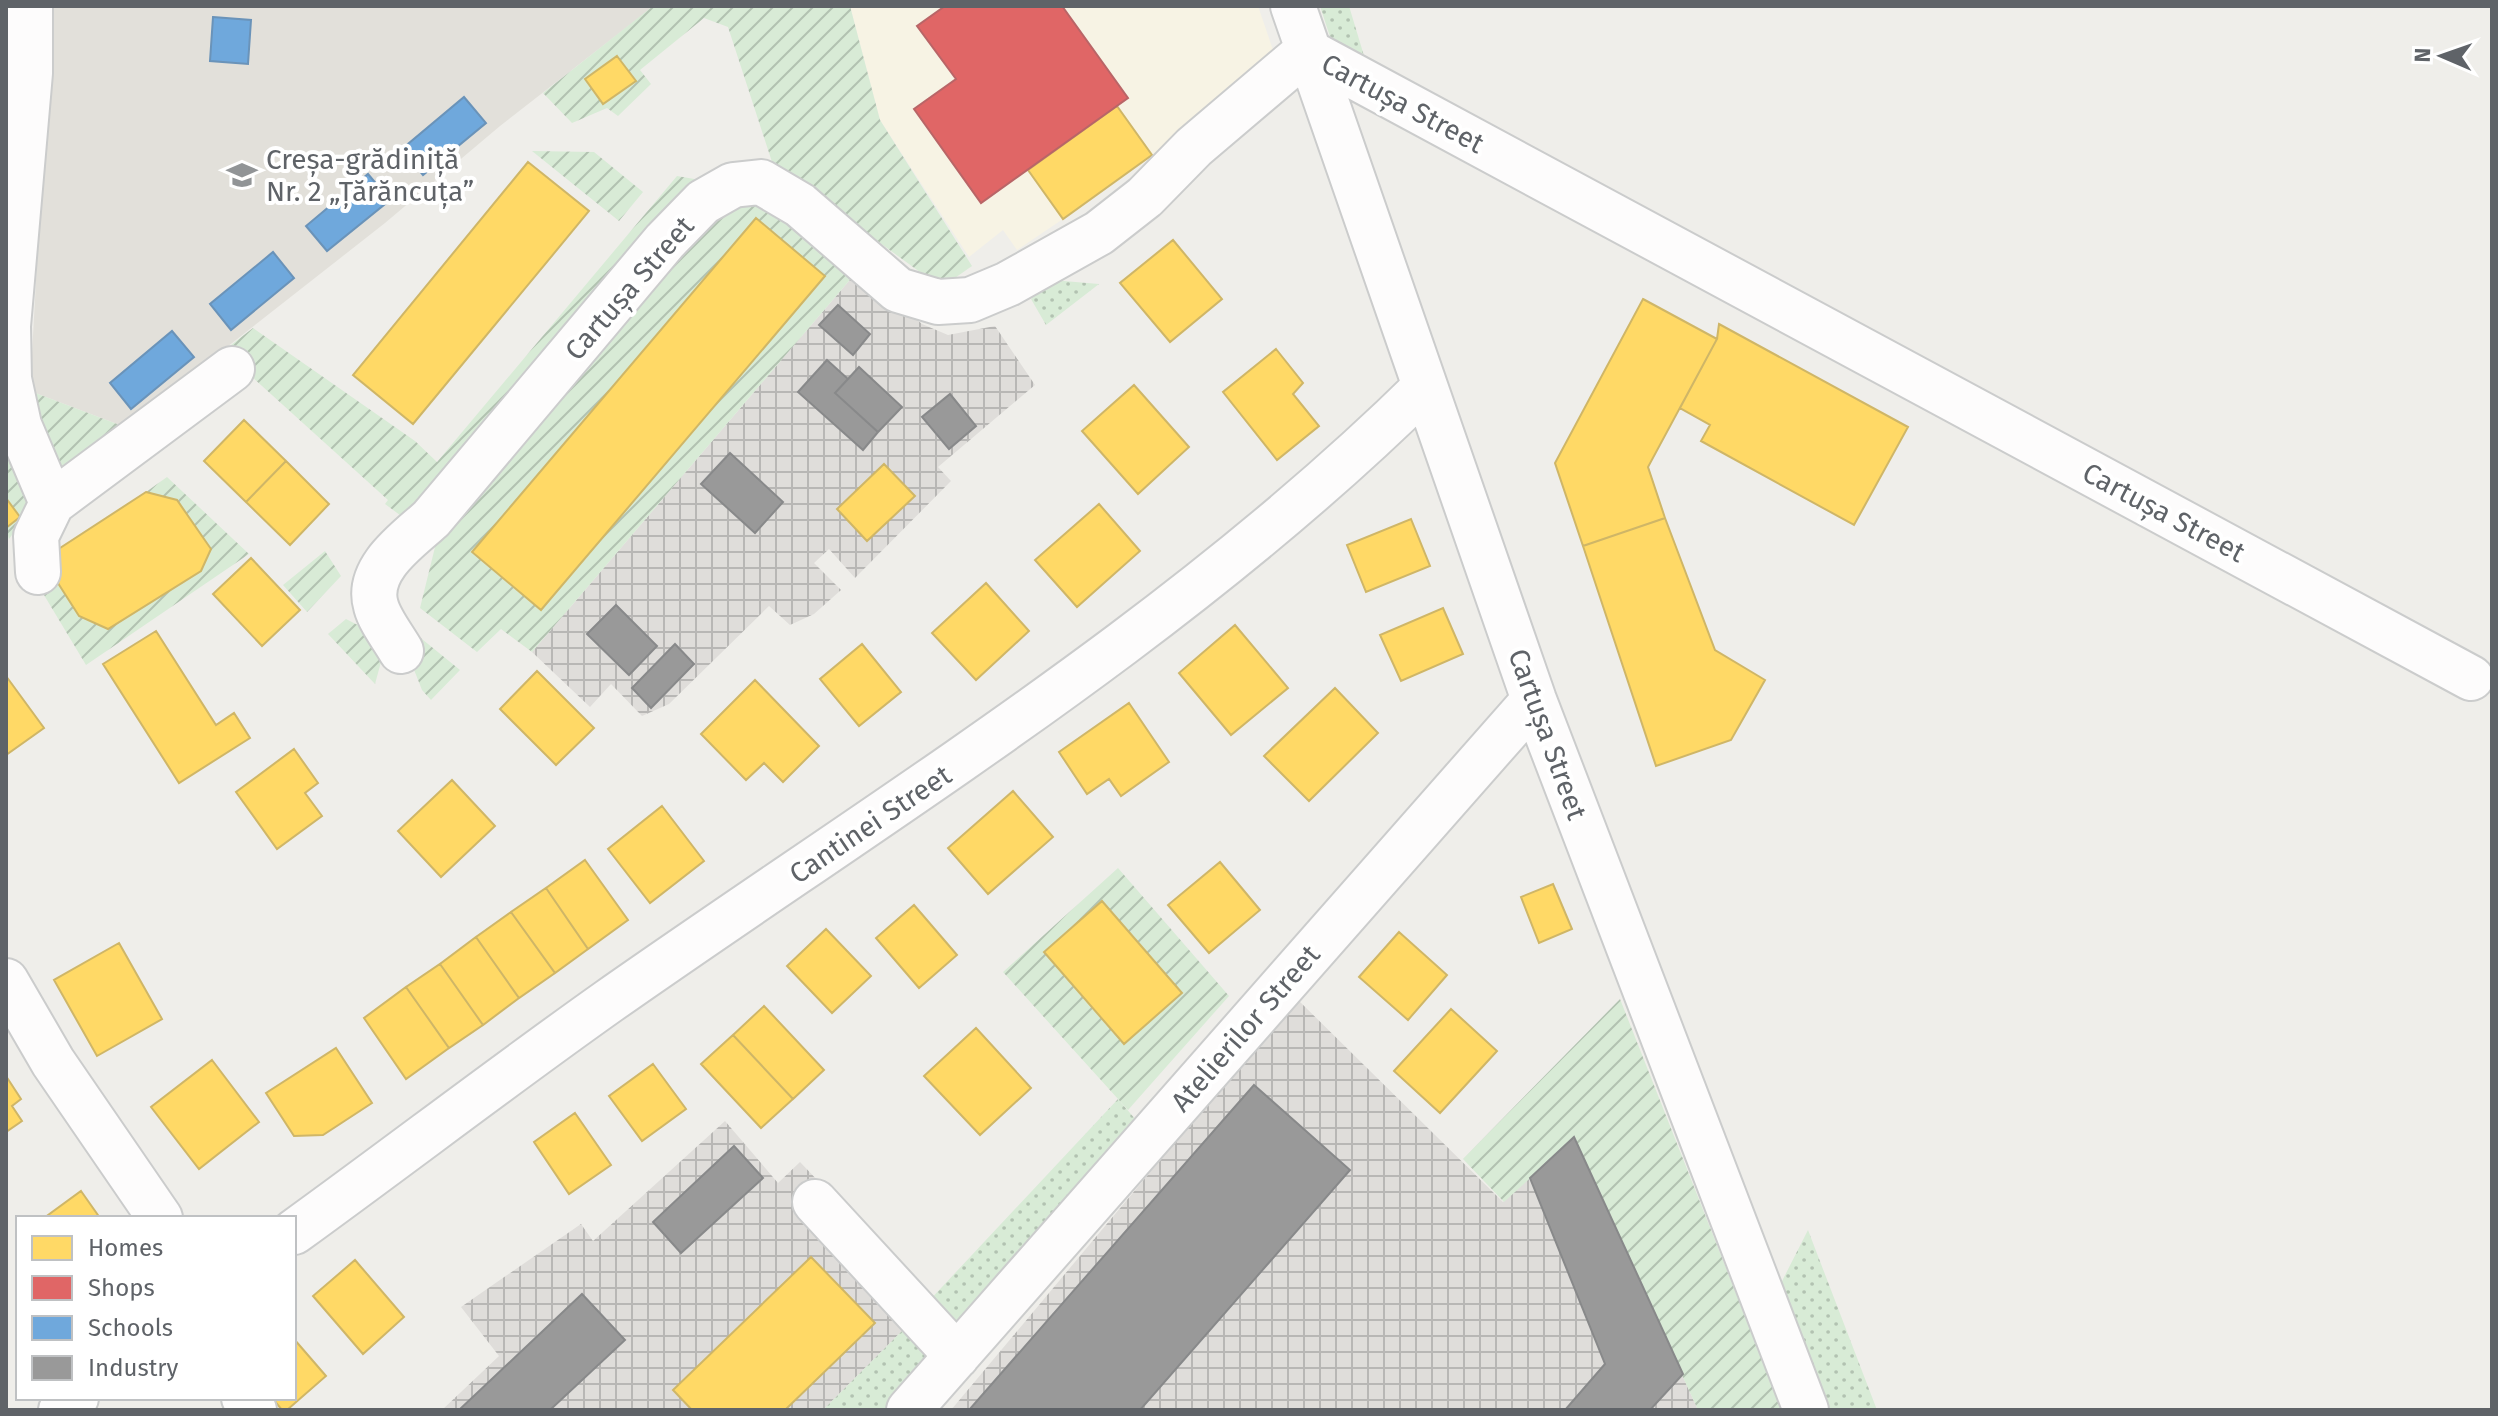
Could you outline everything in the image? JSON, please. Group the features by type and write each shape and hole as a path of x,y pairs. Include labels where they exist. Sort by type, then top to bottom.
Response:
{"street":[{"path":"30,6 30,73 8,326 9,379 19,425 52,503"},
{"name":"Cartușa Street","path":"1293,6 1534,700 1806,1410"},
{"name":"Cartușa Street","path":"401,651 376,606 375,589 388,560 431,519 665,241 703,202 733,185 761,182 800,205 898,290 938,302 970,300 1019,279 1099,233 1145,197 1194,147 1307,51"},
{"name":"Cartușa Street","path":"1307,51 2471,678"},
{"path":"38,572 36,536 52,503 232,369"},
{"name":"Cantinei Street","path":"296,1231 608,1002 936,780 1199,583 1322,484 1425,387"},
{"name":"Atelierilor Street","path":"909,1410 1534,700"},
{"path":"6,981 53,1062 159,1216"},
{"path":"815,1202 957,1356"}],"shaded area":[{"name":"Creșa-grădiniță Nr. 2 „Țărăncuța”","path":"51,6 654,6 125,427 30,391"},
{"path":"850,6 1258,6 1273,50 1264,74 1063,219 1017,250 1003,230 969,257 880,120"},
{"path":"854,275 885,293 922,324 948,335 995,326 1035,385 938,467 951,481 855,578 829,549 814,563 841,590 814,614 790,625 769,606 669,704 642,716 611,684 590,707 532,652"},
{"path":"1296,998 1503,1202 1574,1137 1698,1410 951,1410"},
{"path":"725,1121 778,1183 800,1162 821,1184 909,1324 823,1410 442,1410 499,1356 461,1307 581,1224 593,1241"}],"green space":[{"path":"653,6 850,6 880,120 972,266 952,280 935,283 773,165 728,27 704,18 640,70 651,84 618,116 607,108 572,123 543,93"},
{"path":"1320,6 1349,6 1368,69 1334,49"},
{"path":"532,151 594,152 643,192 619,221"},
{"path":"677,176 700,180 408,521 385,504 388,500 251,376 54,489 30,391 125,427 253,328 415,441 437,462"},
{"path":"766,203 854,275 532,652 501,629 477,652 420,608 437,539 717,208"},
{"path":"1052,280 1099,284 1046,325 1031,299"},
{"path":"6,444 35,504 9,539 6,528 20,516 6,498"},
{"path":"167,477 249,554 86,665 38,585 56,580 79,616 108,629 201,571 177,500 146,492"},
{"path":"325,551 341,576 307,612 283,585"},
{"path":"346,619 387,640 375,684 328,634"},
{"path":"417,635 460,670 431,700 422,690 409,657"},
{"path":"1118,868 1229,996 1128,1110 1003,972"},
{"path":"1620,999 1782,1410 1698,1410 1574,1138 1504,1202 1463,1159"},
{"path":"1118,1099 1136,1120 955,1334 927,1303"},
{"path":"1808,1230 1877,1410 1824,1410 1777,1291"},
{"path":"909,1324 938,1356 890,1410 823,1410"}],"building: Homes":[{"path":"617,56 636,81 603,104 585,79"},
{"path":"1117,106 1152,155 1063,219 1028,170"},
{"path":"528,162 589,211 413,424 353,375"},
{"path":"756,218 825,276 541,610 472,552"},
{"path":"1173,240 1222,299 1170,342 1120,283"},
{"path":"1643,299 1717,339 1648,467 1665,518 1583,546 1555,463"},
{"path":"1719,324 1908,427 1854,525 1701,441 1710,425 1680,408 1717,339"},
{"path":"1276,349 1303,383 1293,394 1319,426 1277,460 1223,392"},
{"path":"1134,385 1189,447 1138,494 1082,431"},
{"path":"244,420 286,461 246,502 204,461"},
{"path":"286,461 329,504 290,545 246,502"},
{"path":"884,464 915,496 867,541 837,509"},
{"path":"146,492 177,500 211,549 201,571 108,629 79,616 56,580 57,550"},
{"path":"6,498 20,517 6,528"},
{"path":"1099,504 1140,551 1077,607 1035,560"},
{"path":"1665,518 1715,650 1765,680 1731,740 1656,766 1583,546"},
{"path":"1411,519 1430,566 1366,592 1347,545"},
{"path":"251,558 300,610 262,646 213,594"},
{"path":"986,583 1029,631 976,680 932,633"},
{"path":"1443,608 1463,654 1401,681 1380,635"},
{"path":"1235,625 1288,688 1231,735 1179,673"},
{"path":"156,631 216,725 234,713 250,738 179,783 103,664"},
{"path":"862,644 901,692 859,726 820,679"},
{"path":"537,671 594,728 556,765 500,709"},
{"path":"6,676 44,728 6,755"},
{"path":"755,680 819,746 783,782 764,763 746,780 701,734"},
{"path":"1335,688 1378,733 1309,801 1264,756"},
{"path":"1129,703 1169,762 1121,796 1109,779 1087,794 1059,752"},
{"path":"294,749 318,783 305,793 322,816 277,849 236,792"},
{"path":"452,780 495,826 441,877 398,831"},
{"path":"1013,791 1053,837 988,894 948,848"},
{"path":"662,806 704,861 650,903 608,849"},
{"path":"585,860 628,920 588,949 546,888"},
{"path":"1220,862 1260,910 1209,953 1168,905"},
{"path":"1553,884 1572,929 1539,943 1521,897"},
{"path":"546,888 588,949 555,973 511,912"},
{"path":"1102,901 1182,993 1124,1044 1044,952"},
{"path":"914,905 957,955 919,988 876,938"},
{"path":"511,912 555,973 519,998 476,937"},
{"path":"826,929 871,976 832,1013 787,966"},
{"path":"1399,932 1447,975 1408,1020 1359,977"},
{"path":"476,937 519,998 483,1025 440,964"},
{"path":"119,943 162,1019 97,1056 54,980"},
{"path":"440,964 483,1025 449,1048 406,987"},
{"path":"406,987 449,1048 406,1079 364,1018"},
{"path":"764,1006 824,1070 793,1099 733,1035"},
{"path":"1451,1009 1497,1051 1440,1113 1394,1071"},
{"path":"976,1028 1031,1088 980,1135 924,1076"},
{"path":"733,1035 793,1099 761,1128 701,1064"},
{"path":"336,1048 372,1103 323,1135 294,1136 266,1093"},
{"path":"212,1060 259,1122 199,1169 151,1107"},
{"path":"653,1064 686,1109 642,1141 609,1096"},
{"path":"6,1076 21,1099 12,1106 22,1121 6,1132"},
{"path":"575,1113 611,1165 569,1194 534,1142"},
{"path":"81,1191 99,1216 47,1216"},
{"path":"811,1257 875,1323 785,1410 692,1410 673,1390"},
{"path":"355,1260 404,1317 363,1354 313,1296"},
{"path":"296,1341 326,1376 287,1410 282,1410 274,1400 296,1400"}],"building: Shops":[{"path":"945,6 1062,6 1128,98 981,203 914,109 956,79 917,26"}],"building: Schools":[{"path":"213,17 251,20 248,64 210,61"},
{"path":"464,97 486,123 423,175 402,149"},
{"path":"368,174 390,200 327,251 306,226"},
{"path":"273,252 294,278 231,330 210,304"},
{"path":"172,331 194,357 131,409 110,383"}],"building: Industry":[{"path":"838,305 870,334 853,355 819,325"},
{"path":"827,360 848,379 835,393 878,432 863,450 798,392"},
{"path":"859,367 902,407 878,432 835,393"},
{"path":"950,394 976,426 949,449 922,417"},
{"path":"730,453 783,502 755,533 701,484"},
{"path":"616,605 657,646 629,675 587,634"},
{"path":"675,644 694,664 651,708 632,688"},
{"path":"1254,1085 1350,1170 1140,1410 969,1410"},
{"path":"1574,1137 1683,1374 1650,1410 1565,1410 1605,1364 1530,1178"},
{"path":"734,1146 763,1178 681,1253 653,1222"},
{"path":"582,1294 625,1340 550,1410 459,1410"}],"place":[{"name":"Creșa-grădiniță Nr. 2 „Țărăncuța”","path":"242,175"}]}
